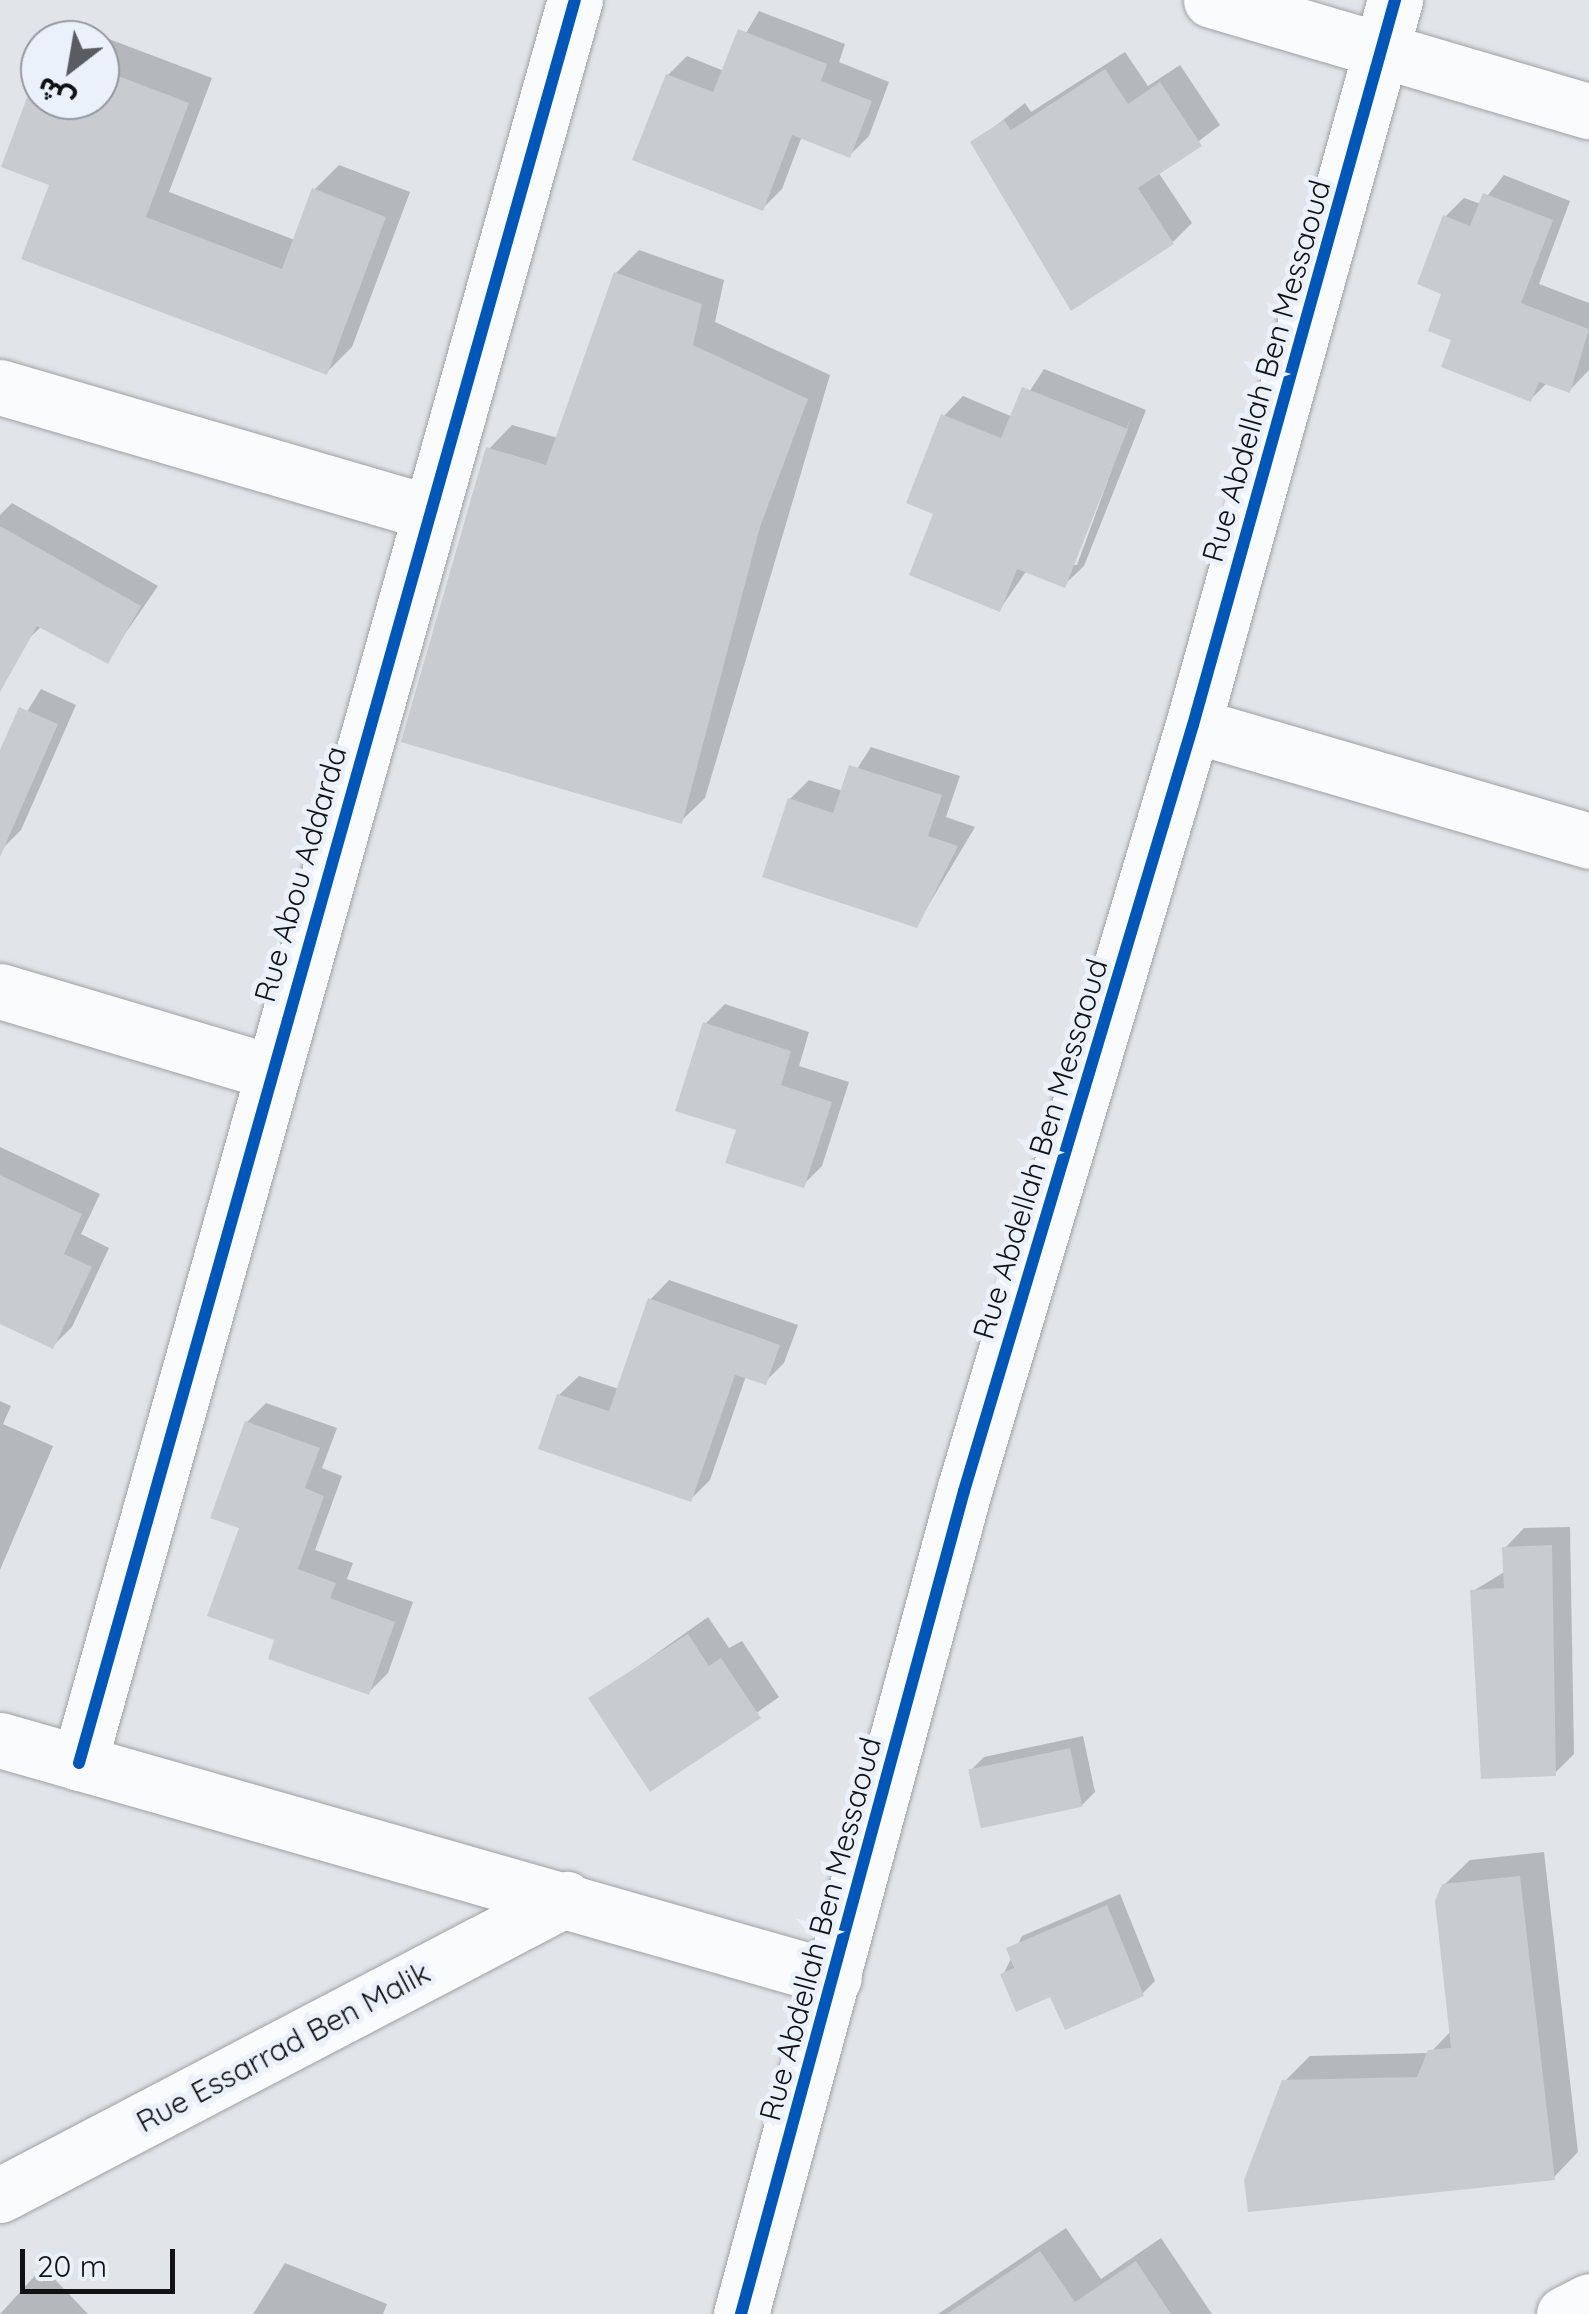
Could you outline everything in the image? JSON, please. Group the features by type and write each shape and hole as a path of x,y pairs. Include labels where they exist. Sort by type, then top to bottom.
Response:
{"street":[{"name":"Rue Abou Addarda","path":"79,1763 269,1071 575,0"},
{"path":"1211,0 1388,24 1589,112"},
{"name":"Rue Abdellah Ben Messaoud","path":"741,2314 964,1490 1193,725 1388,24"},
{"path":"0,387 430,513"},
{"path":"1193,725 1589,841"},
{"path":"0,992 269,1071"},
{"path":"0,1740 834,1978"},
{"name":"Rue Essarrad Ben Malik","path":"0,2195 566,1899"},
{"path":"1564,2314 1589,2301"}],"building":[{"path":"738,29 827,64 821,81 872,101 850,158 792,135 763,211 632,160 666,74 713,92"},
{"path":"1105,69 1128,104 1160,82 1202,146 1138,188 1174,244 1071,311 970,142 1004,120 1011,130"},
{"path":"120,77 189,103 146,217 282,269 312,188 386,217 327,375 21,259 49,185 1,167 20,116 20,120 120,120"},
{"path":"1483,193 1553,220 1521,303 1589,329 1570,393 1539,382 1531,402 1441,367 1451,340 1428,331 1441,294 1417,284 1443,215 1470,226"},
{"path":"614,272 702,304 693,345 808,399 760,527 682,824 401,742 486,447 546,465"},
{"path":"1022,387 1128,429 1065,588 1017,569 1000,612 909,575 933,514 906,503 941,414 1001,438"},
{"path":"0,526 141,606 108,664 37,626 0,692"},
{"path":"19,707 58,724 0,857 0,750"},
{"path":"849,765 942,795 928,836 958,846 917,928 762,877 788,798 833,813"},
{"path":"703,1022 791,1051 781,1085 832,1102 804,1188 725,1163 736,1130 675,1111"},
{"path":"0,1175 82,1214 64,1254 92,1267 53,1349 0,1324"},
{"path":"648,1298 780,1345 766,1385 735,1375 691,1502 538,1449 557,1394 609,1411"},
{"path":"245,1421 320,1448 305,1488 324,1496 298,1569 336,1583 330,1598 395,1622 369,1695 268,1659 274,1640 207,1616 239,1528 210,1518"},
{"path":"1552,1545 1556,1776 1481,1779 1470,1590 1504,1588 1502,1547"},
{"path":"688,1634 709,1666 721,1658 761,1718 650,1792 588,1698"},
{"path":"1070,1748 1082,1807 981,1828 968,1770"},
{"path":"1520,1876 1555,2180 1248,2212 1244,2180 1282,2080 1417,2077 1428,2050 1451,2048 1435,1901 1442,1884"},
{"path":"1107,1905 1144,1996 1065,2030 1050,1997 1016,2012 1000,1974 1014,1968 1006,1948"},
{"path":"1040,2251 1075,2302 1136,2261 1171,2314 947,2314"}],"cycle path":[{"path":"79,1763 575,0"},
{"path":"741,2314 964,1491 1193,725 1395,0"}]}
